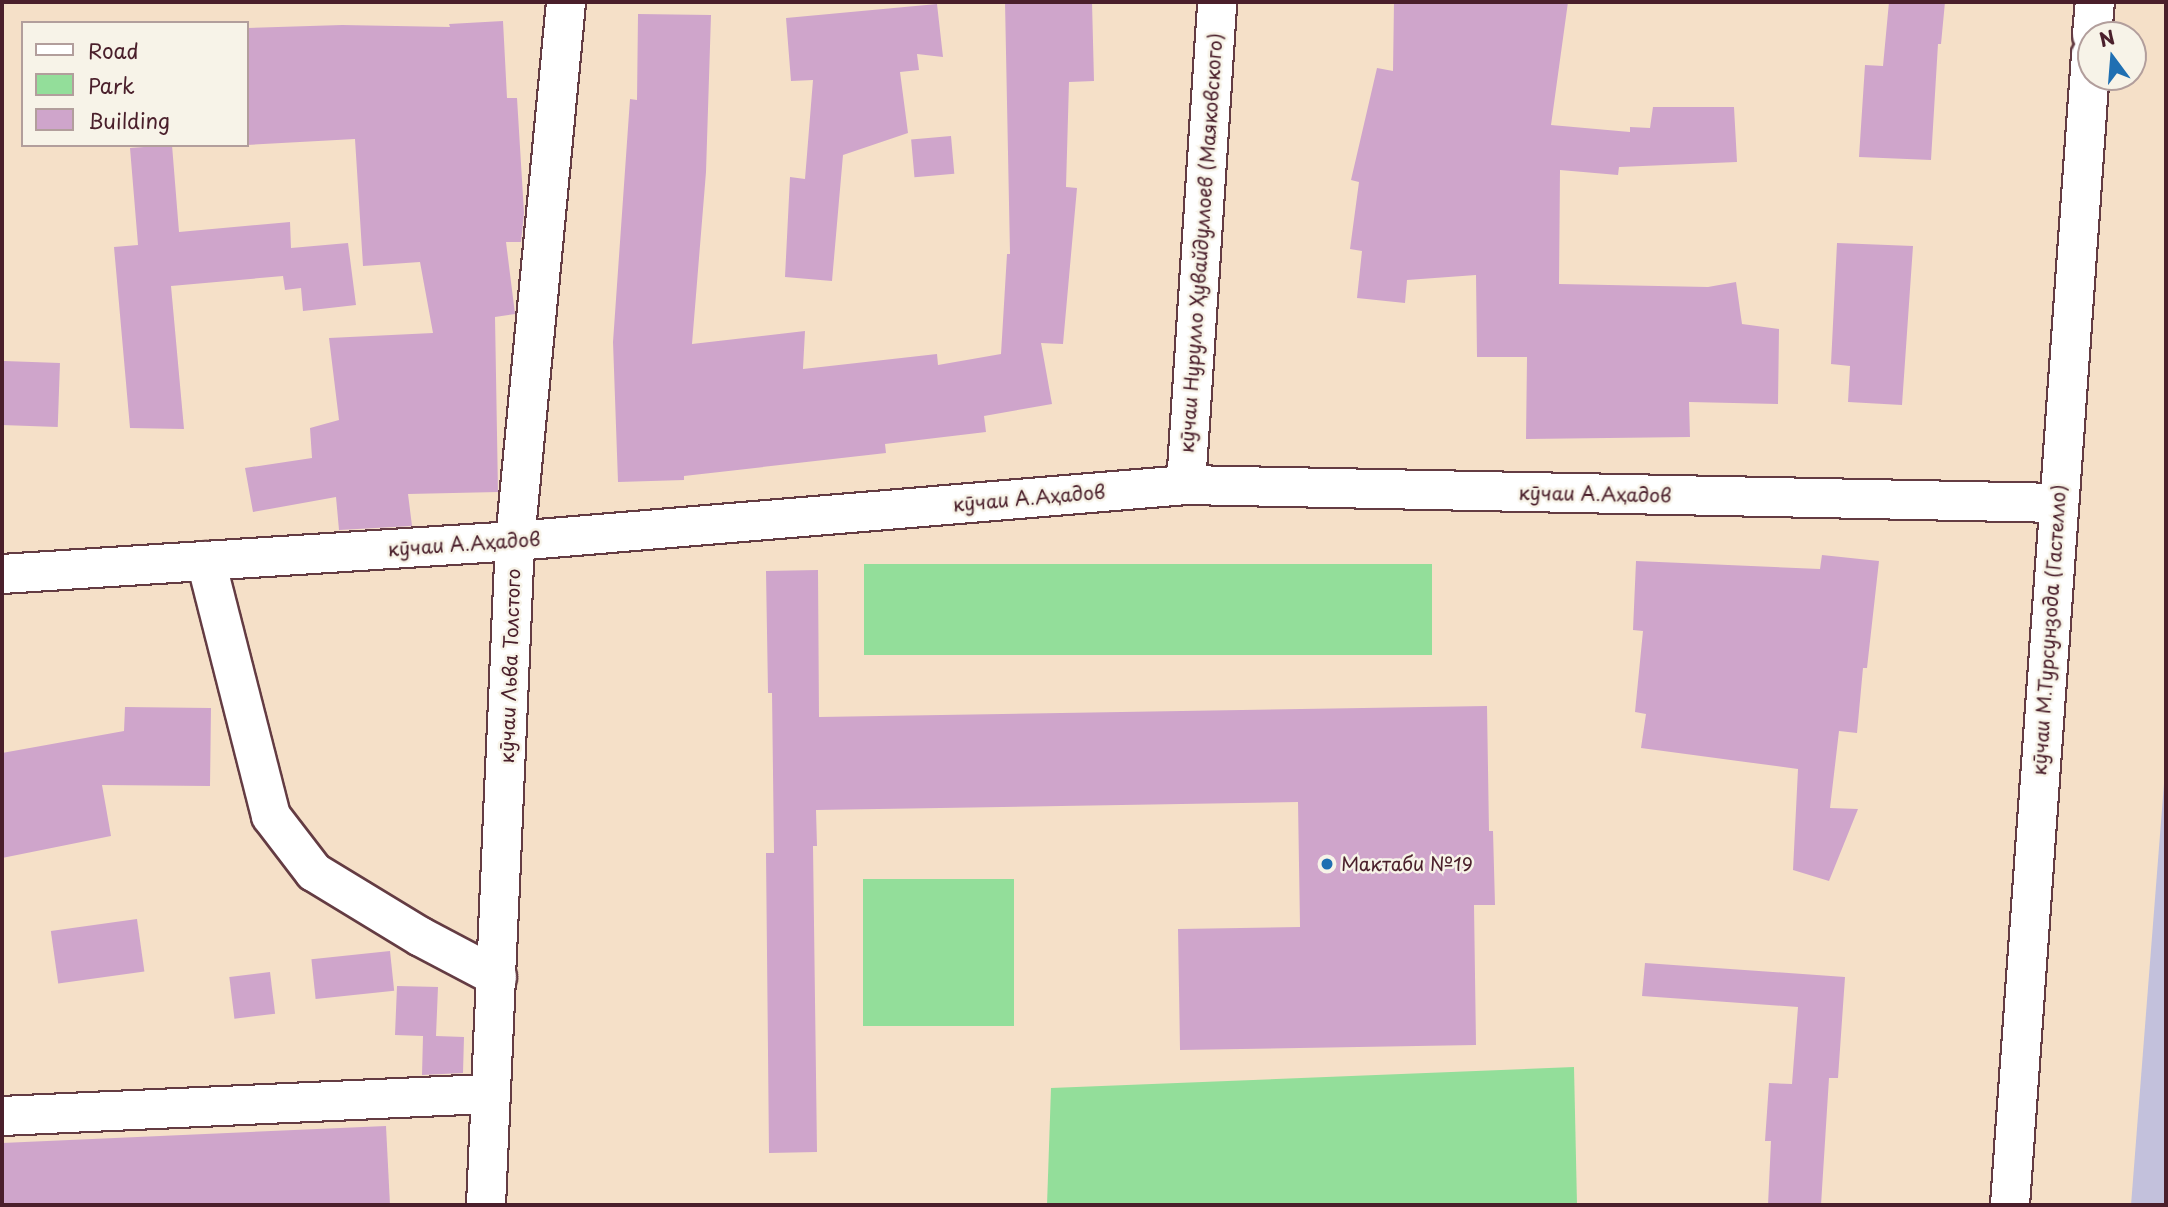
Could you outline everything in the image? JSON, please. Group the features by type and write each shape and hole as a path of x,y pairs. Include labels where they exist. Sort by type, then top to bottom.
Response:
{"street":[{"name":"кӯчаи Льва Толстого","path":"486,1205 515,541 566,2"},
{"name":"кӯчаи Нурулло Ҳувайдуллоев (Маяковского)","path":"1186,485 1217,2"},
{"path":"2093,21 2095,2"},
{"name":"кӯчаи М.Турсунзода (Гастелло)","path":"2010,1205 2088,91"},
{"name":"кӯчаи А.Аҳадов","path":"2,573 515,541 1186,485 2058,503"},
{"path":"206,561 271,816 314,872 421,937 497,977"},
{"path":"2,1116 491,1094"}],"shaded area":[{"path":"2166,758 2166,1205 2131,1205"}],"green space":[{"path":"864,564 1432,564 1432,655 864,655"},
{"path":"863,879 1014,879 1014,1026 863,1026"},
{"path":"1574,1067 1577,1205 1047,1205 1051,1088"}],"building":[{"path":"1005,2 1092,2 1094,81 1069,82 1066,187 1077,188 1063,344 1041,343 1052,404 984,416 986,432 885,444 886,453 684,476 684,480 618,482 613,342 630,99 637,100 638,14 711,15 706,172 692,344 805,331 803,369 937,354 938,365 1001,354 1007,254 1010,254"},
{"path":"1394,2 1568,2 1551,125 1630,132 1630,127 1650,128 1653,107 1734,107 1737,162 1619,167 1618,175 1560,170 1559,284 1708,287 1736,282 1742,324 1779,329 1778,404 1689,402 1690,437 1526,439 1527,357 1477,357 1476,275 1407,280 1405,303 1357,298 1362,251 1350,249 1359,182 1351,180 1377,68 1393,71"},
{"path":"1889,2 1945,2 1941,44 1938,44 1931,160 1859,157 1865,65 1883,66"},
{"path":"937,4 943,57 917,54 919,70 900,72 908,133 843,155 832,281 785,277 790,177 805,179 813,80 791,81 786,18"},
{"path":"503,21 507,98 517,98 524,213 521,242 506,242 515,314 495,317 498,492 408,494 412,526 339,530 336,497 253,512 245,468 312,458 310,428 339,420 329,338 433,333 420,262 363,266 355,139 248,145 248,28 342,25 450,27 449,24"},
{"path":"951,136 954,174 914,177 911,139"},
{"path":"172,147 179,232 290,222 291,248 348,243 356,305 303,311 301,288 285,290 283,276 171,286 184,429 130,428 114,247 138,245 130,148"},
{"path":"1837,243 1913,246 1902,405 1848,402 1850,366 1831,364"},
{"path":"4,361 60,363 58,427 2,425"},
{"path":"1822,555 1879,561 1867,668 1863,668 1857,733 1839,731 1830,808 1858,809 1829,881 1793,870 1798,769 1641,748 1646,714 1635,712 1643,631 1633,630 1636,561 1820,569"},
{"name":"Мактаби №19","path":"818,570 819,717 1487,706 1489,831 1493,831 1495,905 1474,905 1476,1045 1180,1050 1178,929 1300,927 1298,802 816,810 817,846 813,846 817,1152 769,1153 766,853 774,853 772,693 768,693 766,571"},
{"path":"125,707 211,708 210,786 102,785 111,836 2,858 2,753 124,731"},
{"path":"137,919 144,971 58,984 51,931"},
{"path":"390,951 394,991 316,999 311,959"},
{"path":"1645,963 1845,977 1838,1078 1829,1078 1821,1205 1768,1205 1771,1141 1765,1141 1769,1083 1792,1084 1798,1007 1642,996"},
{"path":"270,972 275,1014 234,1019 229,977"},
{"path":"397,986 438,987 436,1036 464,1037 463,1073 422,1075 423,1036 395,1035"},
{"path":"386,1126 390,1205 2,1205 2,1143"}],"place":[{"name":"Мактаби №19","path":"1327,864"}]}
